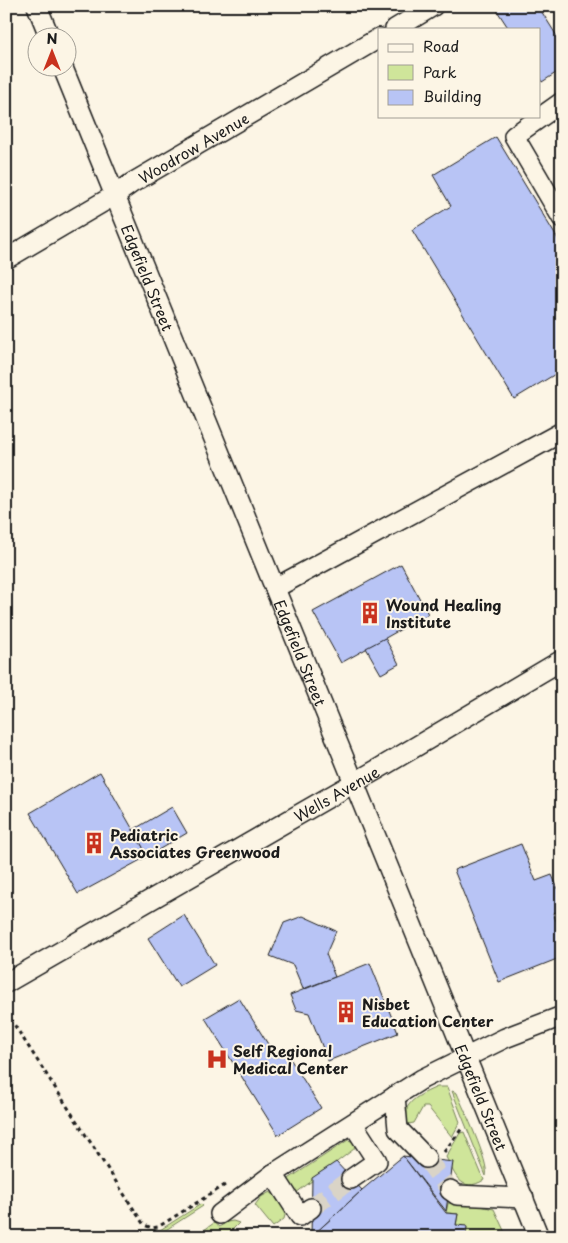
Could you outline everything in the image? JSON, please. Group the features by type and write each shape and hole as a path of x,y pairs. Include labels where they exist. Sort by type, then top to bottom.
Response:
{"street":[{"path":"37,6 46,28"},
{"path":"397,28 433,6"},
{"name":"Woodrow Avenue","path":"6,259 115,195 132,182 378,39"},
{"name":"Edgefield Street","path":"67,78 540,1237"},
{"path":"540,118 562,102"},
{"path":"539,118 514,136 562,218"},
{"path":"275,588 562,432"},
{"name":"Wells Avenue","path":"6,984 562,660"},
{"path":"220,1214 273,1174 422,1080 505,1038 562,1016"},
{"path":"395,1096 398,1129 432,1159"},
{"path":"351,1179 377,1161 353,1124"},
{"path":"273,1174 300,1216 311,1208"},
{"path":"450,1190 457,1195 524,1198"}],"path":[{"path":"6,1012 144,1226 158,1227 229,1182"},
{"path":"432,1159 464,1127"}],"green space":[{"path":"437,1087 447,1087 460,1122 452,1137 428,1107 423,1107 414,1123 408,1124 406,1110 409,1105 419,1096"},
{"path":"452,1091 457,1093 475,1135 484,1160 486,1176"},
{"path":"464,1132 484,1180 476,1184 464,1184 452,1170 446,1157 460,1133"},
{"path":"348,1140 355,1142 354,1149 296,1193 287,1180"},
{"path":"270,1192 286,1211 284,1219 273,1227 255,1205 261,1197"},
{"path":"448,1203 476,1205 494,1209 507,1237 466,1237 467,1226 456,1225 458,1214 446,1213"},
{"path":"201,1204 203,1206 158,1235 159,1237 138,1237 149,1230 160,1230"},
{"path":"233,1221 239,1223 225,1237 216,1237 214,1235 211,1237 194,1237 214,1223 219,1227"}],"building":[{"path":"494,6 538,6 562,44 562,69 542,82 540,79 540,28 508,28"},
{"path":"496,137 562,246 562,370 514,399 412,230 451,206 433,175"},
{"name":"Wound Healing Institute","path":"401,564 428,614 341,663 313,612"},
{"path":"385,638 399,664 381,674 366,648"},
{"name":"Pediatric Associates Greenwood","path":"100,772 148,856 78,894 30,813"},
{"path":"172,807 187,833 148,856 133,830"},
{"path":"521,844 536,881 552,875 562,898 562,910 553,913 562,935 562,957 499,982 454,870"},
{"path":"184,915 215,965 179,987 148,938"},
{"path":"303,916 336,931 326,954 335,977 303,989 293,965 270,956 284,923"},
{"name":"Nisbet Education Center","path":"370,963 398,1033 328,1061 309,1013 296,1010 290,995"},
{"path":"239,998 276,1057 286,1052 321,1108 278,1135 205,1018"},
{"path":"403,1156 453,1162 446,1211"},
{"path":"403,1156 446,1213 458,1214 456,1225 467,1226 466,1237 311,1237 362,1190"},
{"path":"336,1162 362,1190 311,1237 312,1178"}],"tunnel":[{"path":"426,1158 450,1190"},
{"path":"311,1208 351,1179"}],"place":[{"name":"Wound Healing Institute","path":"370,613"},
{"name":"Pediatric Associates Greenwood","path":"94,843"},
{"name":"Nisbet Education Center","path":"346,1012"},
{"name":"Self Regional Medical Center","path":"217,1059"}]}
